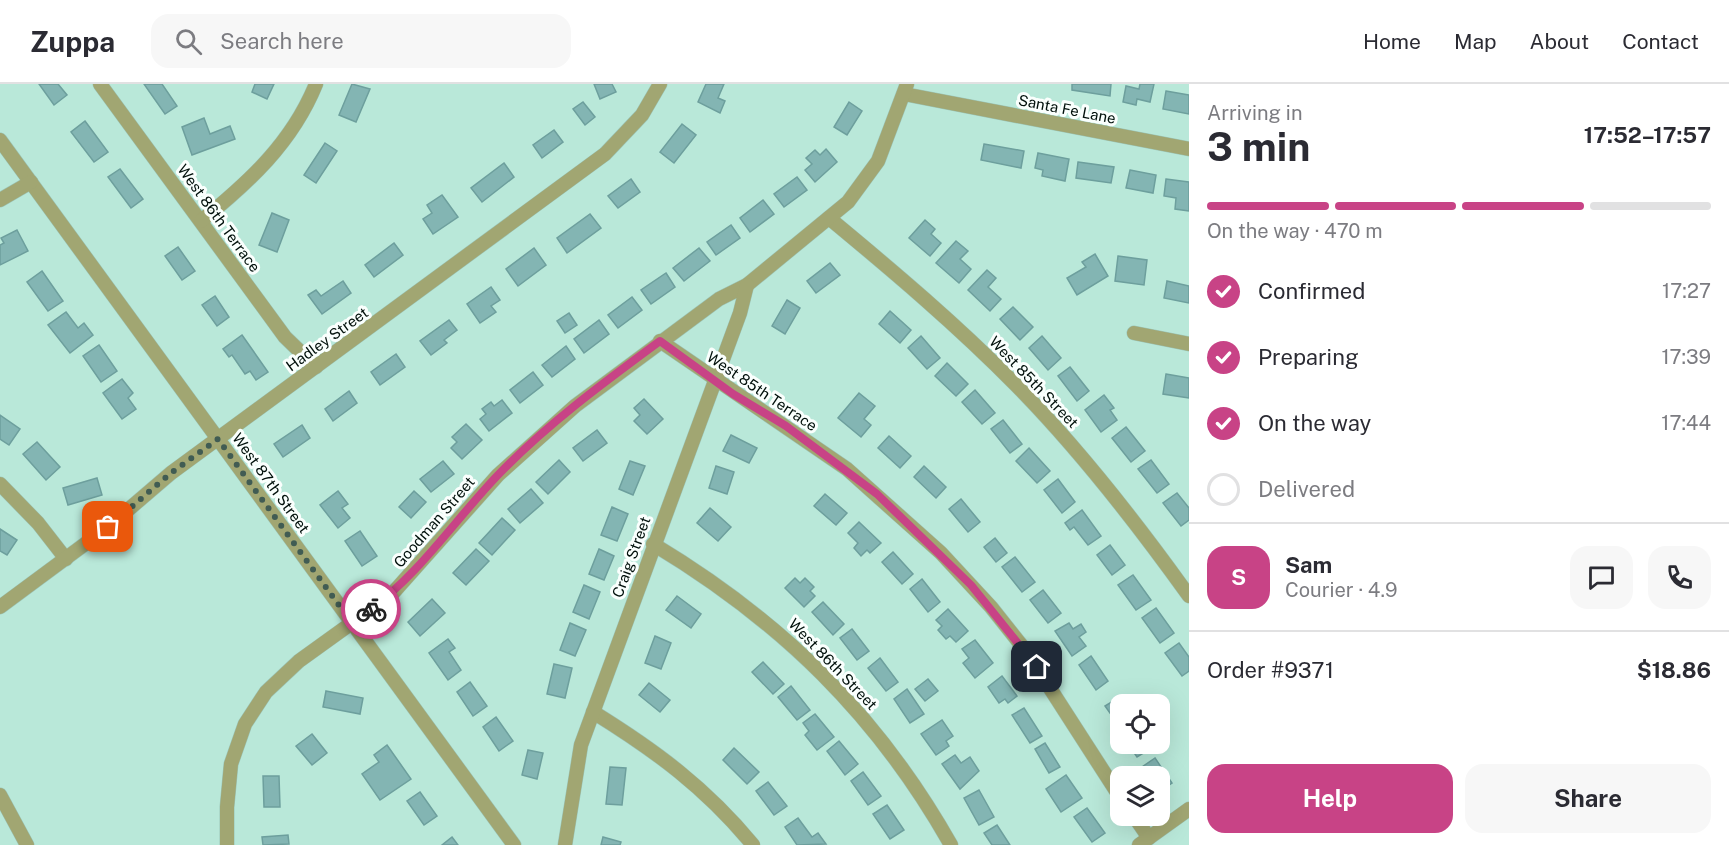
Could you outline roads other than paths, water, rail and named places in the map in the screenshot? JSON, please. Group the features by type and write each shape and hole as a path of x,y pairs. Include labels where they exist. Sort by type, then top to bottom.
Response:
{"street":[{"name":"West 86th Terrace","path":"100,84 285,337 316,367"},
{"path":"201,221 234,194 267,162 286,139 316,84"},
{"name":"Hadley Street","path":"0,607 66,559 218,439 605,154 642,115 656,87"},
{"name":"Santa Fe Lane","path":"905,89 1189,149"},
{"name":"Goodman Street","path":"227,845 227,807 231,764 249,716 266,692 283,674 392,594 468,507 524,449 595,389 718,299 747,285 848,202 869,176 881,154 905,89"},
{"name":"West 87th Street","path":"0,140 514,845"},
{"path":"0,200 31,182"},
{"name":"West 85th Street","path":"829,218 945,316 1016,385 1127,512 1189,596"},
{"name":"Craig Street","path":"565,845 577,762 593,712 713,379 740,313 747,285"},
{"path":"1134,333 1189,344"},
{"name":"West 85th Terrace","path":"660,341 847,470 941,553 991,607 1026,651 1110,781"},
{"path":"0,484 38,523 66,559"},
{"name":"West 86th Street","path":"653,544 708,577 744,603 814,665 882,741 916,788 951,845"},
{"path":"593,712 635,738 699,786 753,845"},
{"path":"0,795 27,845"},
{"path":"1138,826 1144,842 1189,809"}]}
